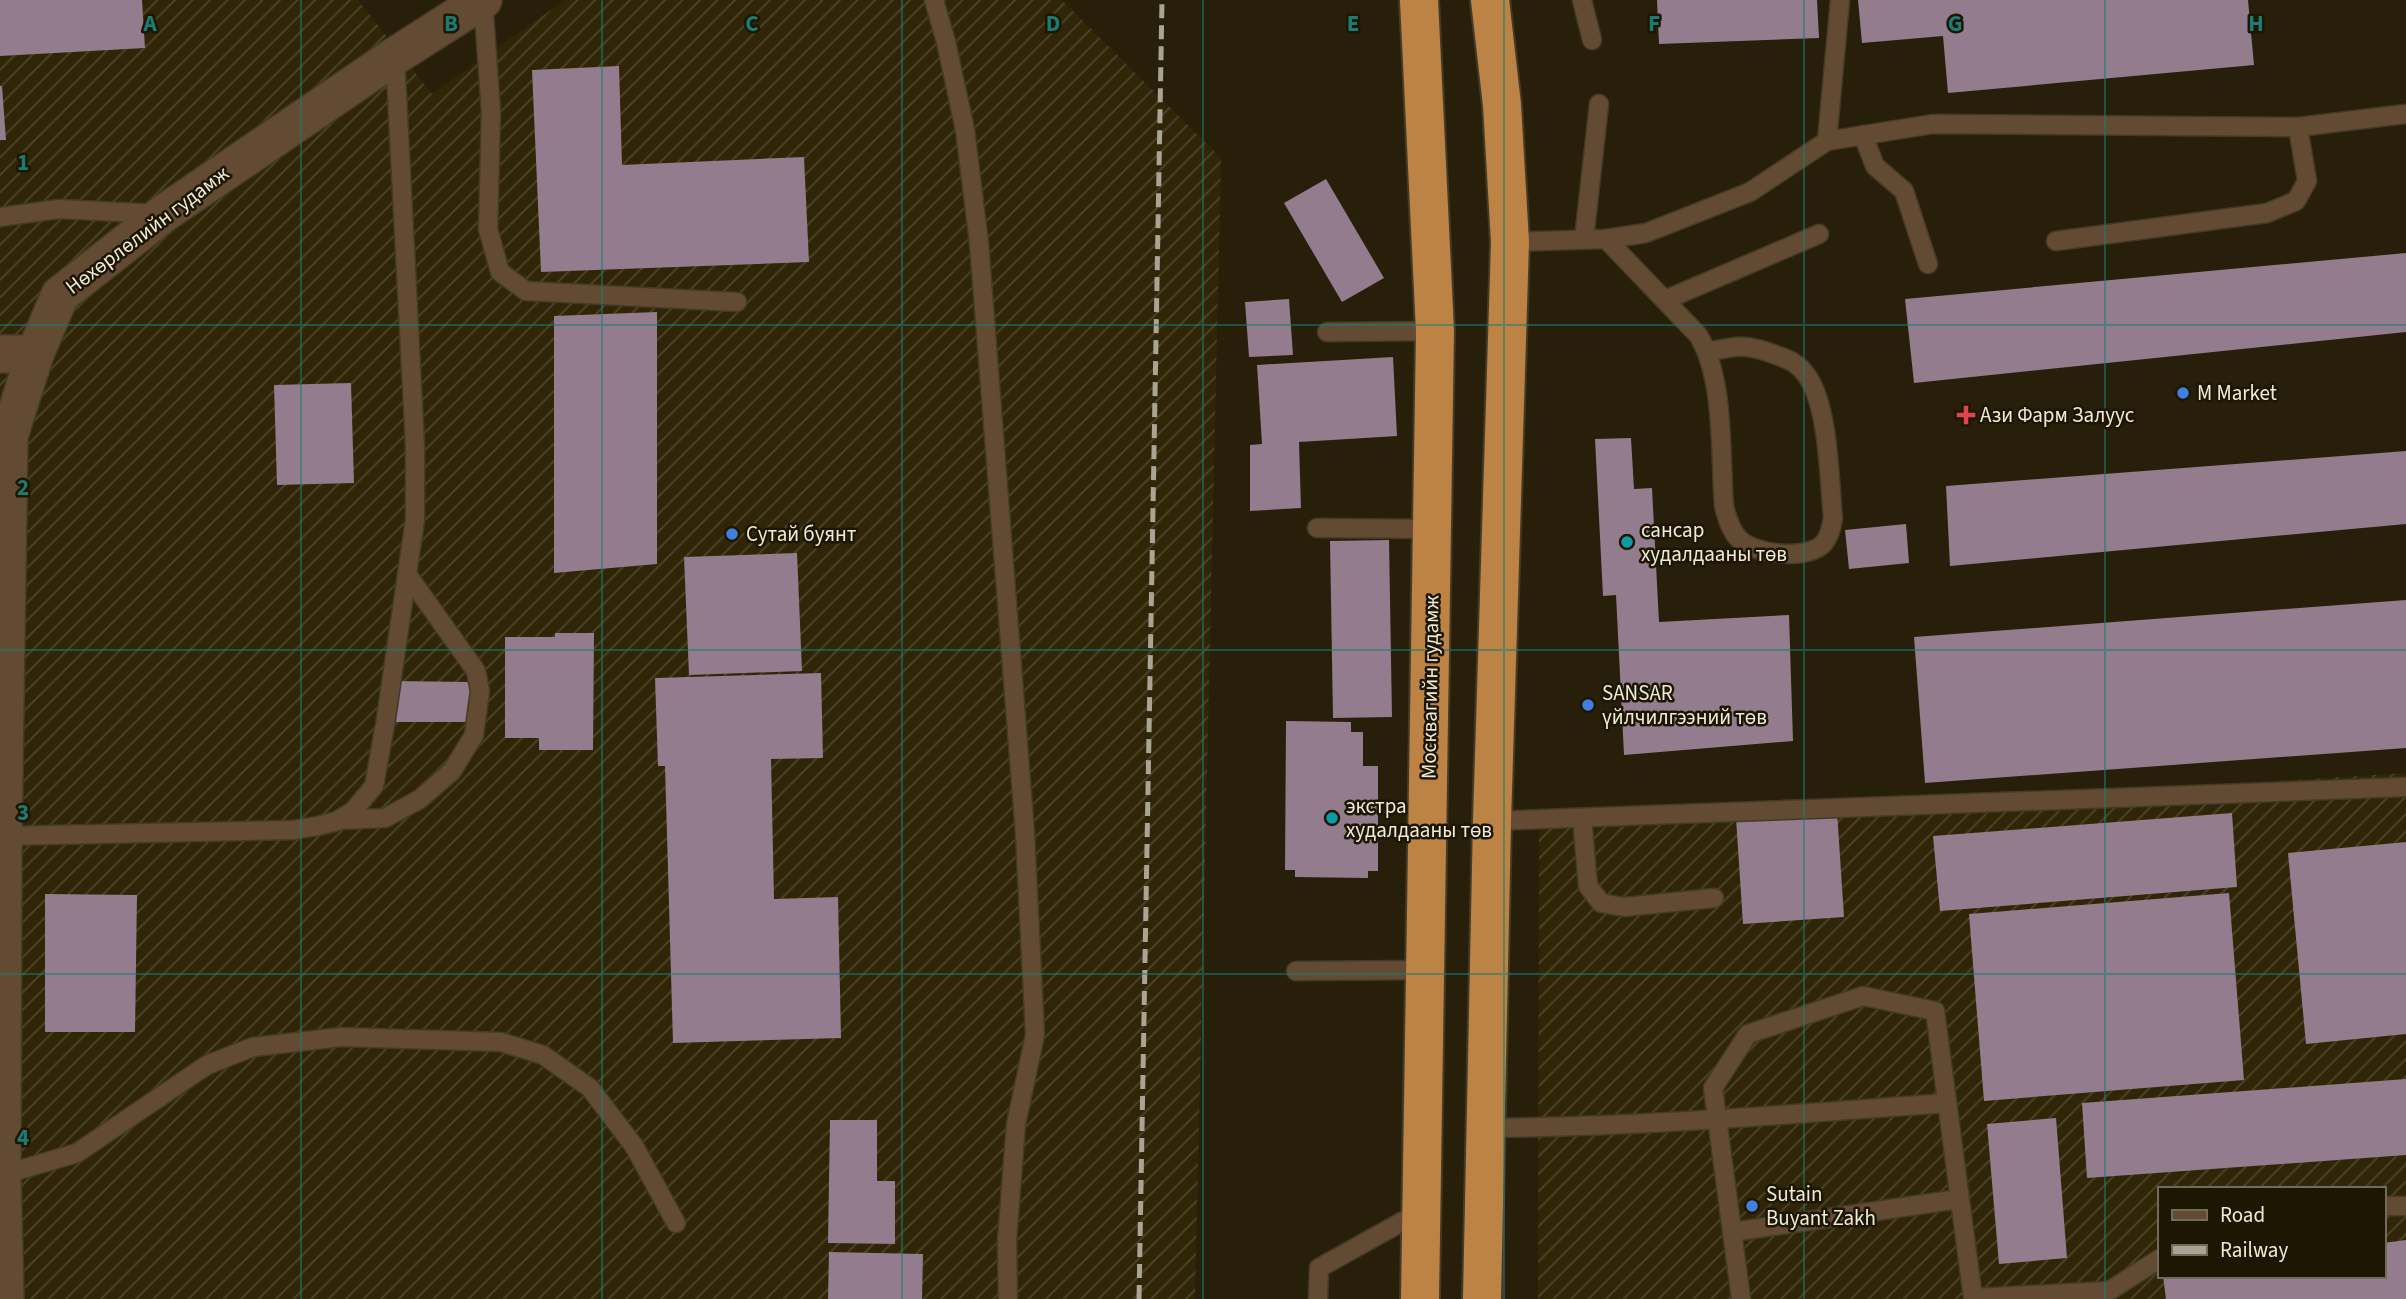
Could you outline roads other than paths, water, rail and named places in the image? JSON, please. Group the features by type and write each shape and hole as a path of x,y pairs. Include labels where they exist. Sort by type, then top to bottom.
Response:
{"highway":[{"name":"Москвагийн гудамж","path":"1419,0 1435,331 1420,1299"},
{"path":"1482,1299 1492,821 1510,242 1502,105 1490,0"}],"street":[{"name":"Нөхөрлөлийн гудамж","path":"5,1299 2,1175 3,836 9,436 18,354 60,295 163,214 395,56 483,0"}],"lane":[{"path":"483,0 491,112 488,229 500,272 526,291 737,302"},
{"path":"934,0 965,130 979,243 1025,834 1035,1035 1016,1124 1007,1240 1008,1299"},
{"path":"1582,0 1592,40"},
{"path":"1827,141 1840,0"},
{"path":"337,821 353,811 374,786 384,737 415,520 415,446 395,56"},
{"path":"1584,239 1599,104"},
{"path":"1510,242 1606,239 1646,233 1750,192 1827,141 1933,124 2298,127 2406,114"},
{"path":"2056,241 2267,213 2296,201 2307,181 2298,127"},
{"path":"1863,135 1875,166 1904,191 1928,264"},
{"path":"0,217 59,209 163,214"},
{"path":"1665,300 1819,234"},
{"path":"1606,239 1698,335 1708,352 1716,389 1724,506 1729,523 1740,540 1757,550 1775,555 1821,547 1830,535 1833,519 1819,402 1807,375 1793,361 1754,346 1736,345 1708,352"},
{"path":"1327,332 1435,331"},
{"path":"1317,528 1432,529"},
{"path":"3,836 293,830 337,821 385,818 420,799 452,771 474,735 480,691 476,671 407,574"},
{"path":"1492,821 2406,787"},
{"path":"1582,818 1588,886 1601,903 1625,907 1714,898"},
{"path":"1296,971 1426,970"},
{"path":"1741,1299 1713,1088 1748,1034 1863,996 1935,1011 1973,1298"},
{"path":"2,1175 77,1153 207,1065 253,1047 341,1037 501,1042 543,1055 590,1088 634,1146 676,1223"},
{"path":"1485,1128 1565,1128 1717,1120 1947,1103"},
{"path":"1732,1232 1959,1199"},
{"path":"2385,1206 2406,1206"},
{"path":"1318,1299 1319,1268 1423,1210"},
{"path":"1960,1299 2109,1292 2158,1260"}],"railway":[{"path":"1139,1299 1162,0"}],"place":[{"name":"М Market","path":"2183,393"},
{"name":"Ази Фарм Залуус","path":"1966,415"},
{"name":"Сутай буянт","path":"732,534"},
{"name":"сансар худалдааны төв","path":"1627,542"},
{"name":"SANSAR үйлчилгээний төв","path":"1588,705"},
{"name":"экстра худалдааны төв","path":"1332,818"},
{"name":"Sutain Buyant Zakh","path":"1752,1206"}]}
